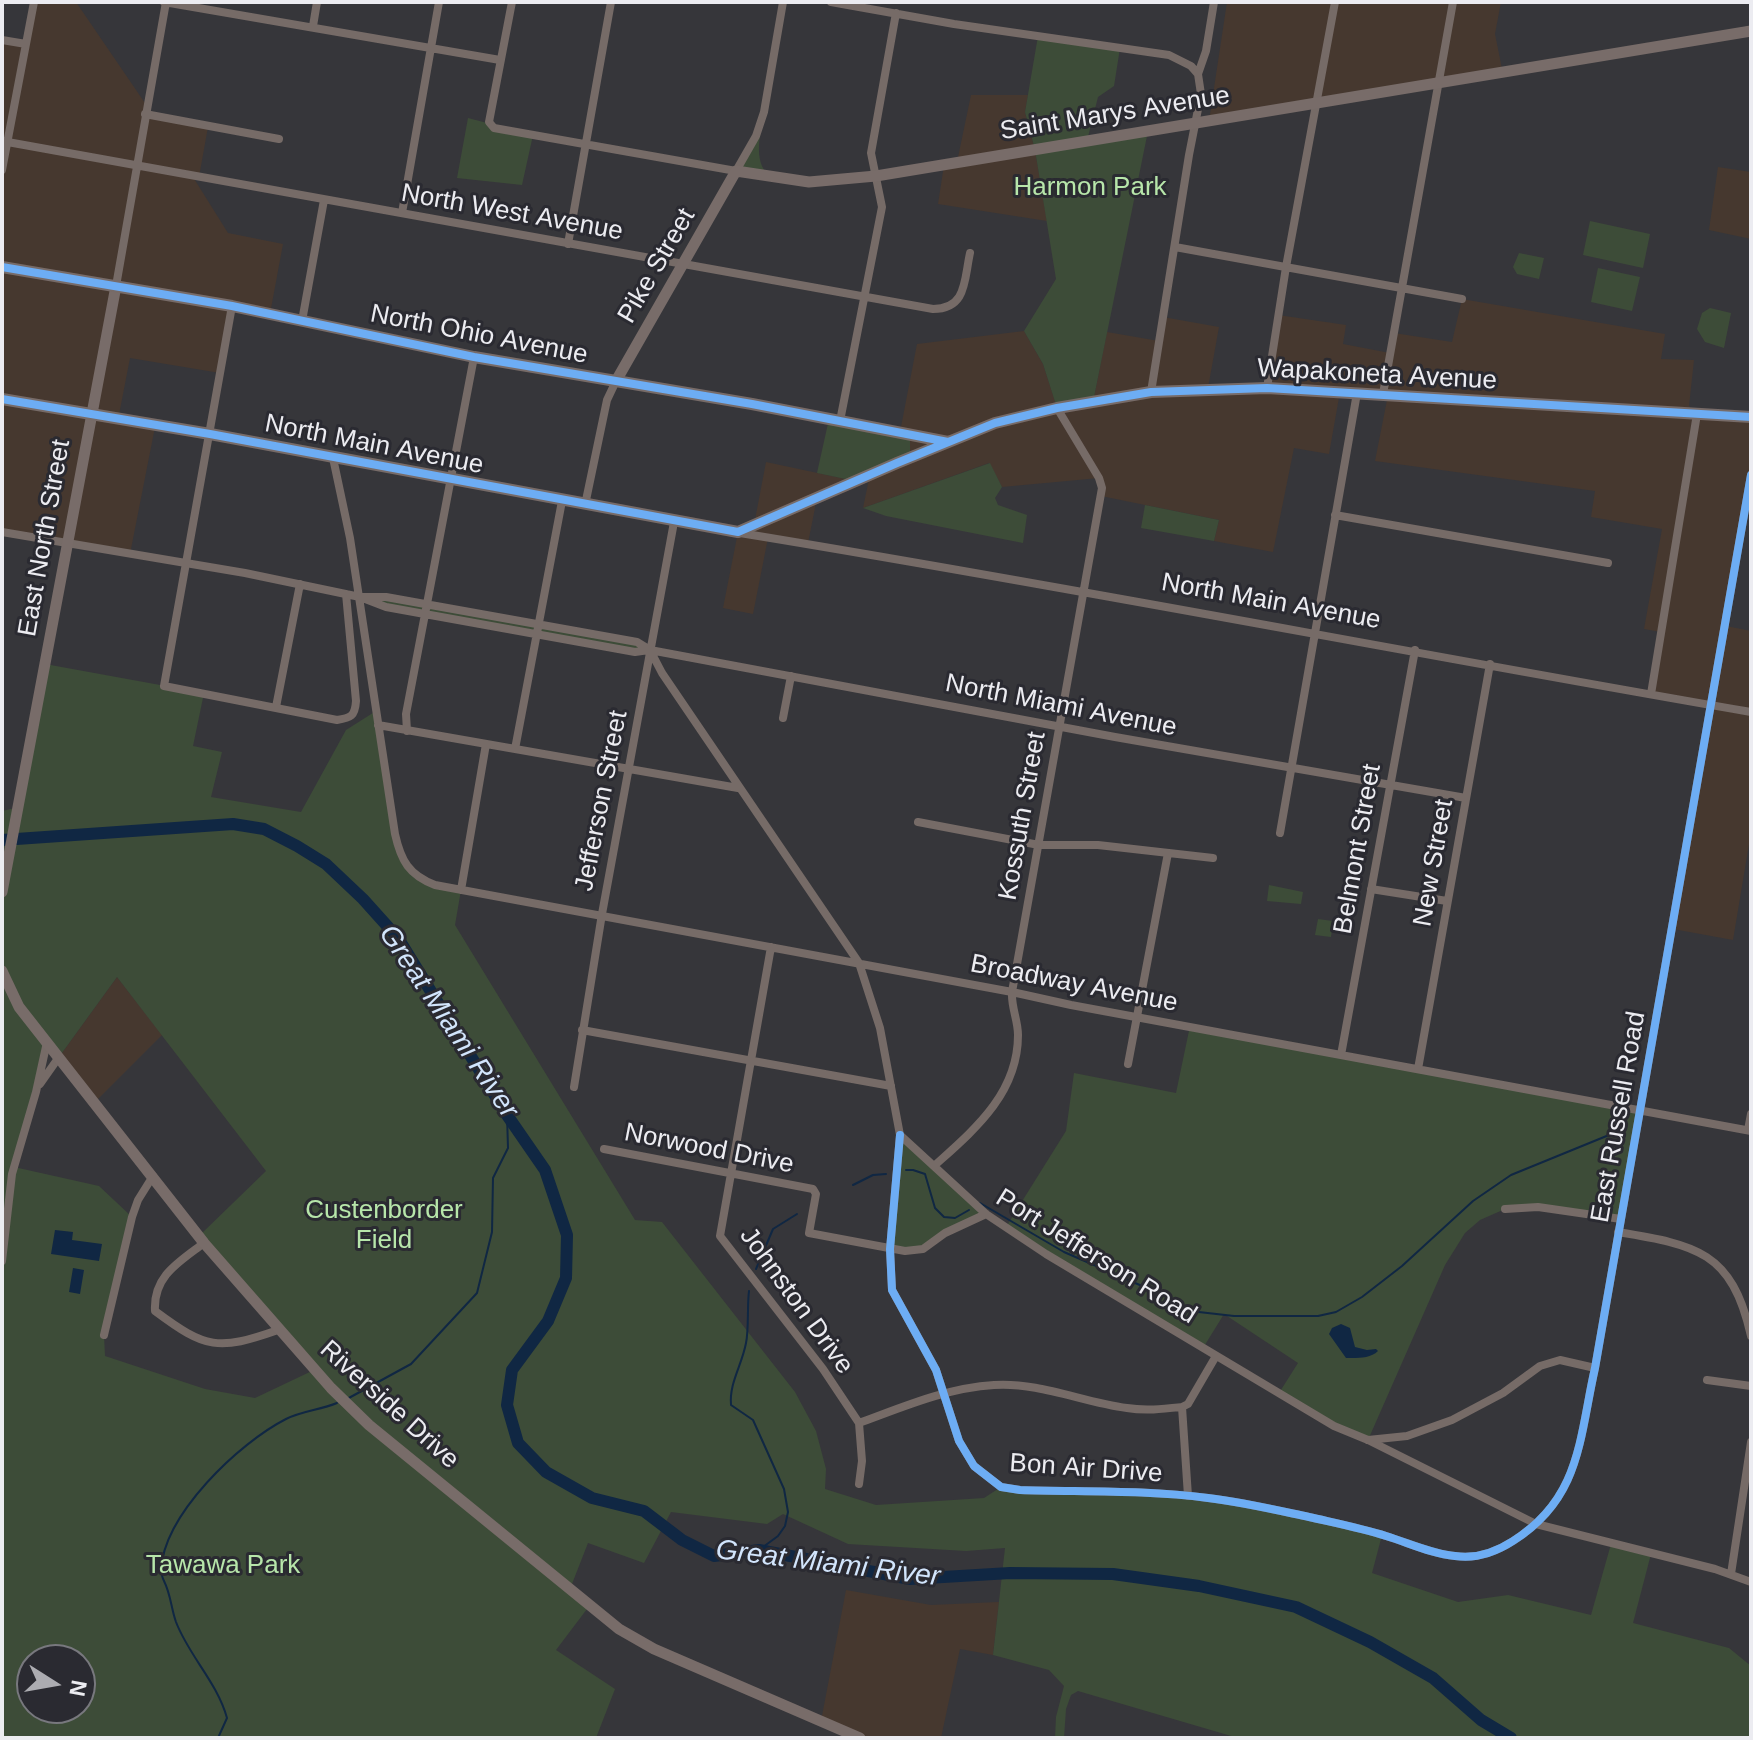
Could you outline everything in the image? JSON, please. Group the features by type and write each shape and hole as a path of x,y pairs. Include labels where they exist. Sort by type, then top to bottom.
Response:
{"main road":[{"name":"Saint Marys Avenue","path":"736,171 809,182 876,176 1751,31"},
{"name":"Pike Street","path":"616,381 736,171"},
{"name":"North Ohio Avenue","path":"2,267 232,306 474,357 948,442"},
{"name":"East North Street","path":"2,892 116,286"},
{"name":"Wapakoneta Avenue","path":"738,532 995,423 1057,408 1151,392 1267,388 1751,417"},
{"name":"North Main Avenue","path":"2,399 210,434 738,532"},
{"path":"897,463 912,448 910,440 900,432"},
{"name":"Riverside Drive","path":"2,971 19,1007 204,1243 278,1330 369,1425 619,1629 654,1649 860,1738"}],"street":[{"path":"2,170 5,141 34,2"},
{"path":"116,286 165,2 500,60 512,2"},
{"path":"313,26 317,2"},
{"path":"402,213 439,2"},
{"path":"568,244 611,2"},
{"path":"736,171 756,136 764,112 783,2"},
{"path":"831,2 1169,55 1191,66 1198,74"},
{"path":"1151,392 1201,94 1198,74 1206,51 1214,2"},
{"path":"1267,388 1335,2"},
{"path":"1383,394 1453,2"},
{"path":"840,421 882,207 871,153 896,13"},
{"path":"2,40 26,44"},
{"name":"Saint Marys Avenue","path":"500,60 489,122 494,128 736,171"},
{"path":"145,114 279,139"},
{"name":"North West Avenue","path":"5,141 933,309 946,309 955,304 961,295 970,253"},
{"path":"302,321 324,200"},
{"path":"1175,247 1462,299"},
{"path":"232,306 164,686 337,720 349,718 355,713 356,701 346,594"},
{"path":"407,731 410,696 474,357"},
{"path":"585,505 600,427 616,381"},
{"path":"1280,833 1357,393"},
{"name":"Kossuth Street","path":"934,1166 977,1128 1000,1098 1008,1083 1018,1031 1012,992 1102,488 1057,408"},
{"path":"1651,694 1697,414"},
{"path":"333,458 360,597 378,725 738,788"},
{"name":"East Russell Road","path":"1536,1524 1553,1507 1573,1469 1595,1368 1748,510 1751,475"},
{"path":"515,749 562,501"},
{"path":"779,514 772,528 773,534 782,539"},
{"path":"1335,515 1608,563"},
{"name":"Jefferson Street","path":"574,1087 602,914 674,522"},
{"name":"North Miami Avenue","path":"2,532 360,597 386,597 427,610 635,652 650,650 1466,798"},
{"name":"North Main Avenue","path":"738,532 952,567 1751,712"},
{"path":"276,707 300,584"},
{"name":"North Miami Avenue","path":"427,610 540,624 637,642 650,650"},
{"path":"650,650 738,788 859,963 880,1028 900,1135"},
{"name":"Belmont Street","path":"1341,1055 1415,650"},
{"name":"New Street","path":"1418,1069 1490,664"},
{"path":"783,718 791,676"},
{"name":"Broadway Avenue","path":"378,725 400,857 409,870 421,879 461,890 1750,1131"},
{"path":"461,890 486,744"},
{"path":"918,822 1039,845 1098,845 1213,858"},
{"path":"1128,1064 1168,853"},
{"path":"1371,889 1447,901"},
{"name":"Johnston Drive","path":"771,947 720,1236 823,1369 859,1423 862,1461 859,1484"},
{"path":"582,1030 891,1086"},
{"path":"2,1261 12,1174 47,1042"},
{"path":"36,1092 59,1057"},
{"path":"1750,1131 1751,1114"},
{"name":"Port Jefferson Road","path":"900,1135 986,1214 1046,1254 1334,1426 1536,1524 1731,1574 1751,1582"},
{"name":"Bon Air Drive","path":"900,1135 890,1249 892,1290 936,1370 959,1441 974,1466 1001,1487 1209,1498 1311,1517 1434,1552 1471,1558 1511,1542 1536,1524"},
{"name":"Norwood Drive","path":"604,1149 813,1189 816,1194 809,1233 890,1249 923,1249 945,1233 986,1214"},
{"path":"104,1335 132,1217 138,1200 153,1176"},
{"path":"1505,1209 1538,1207 1621,1219"},
{"path":"1618,1232 1673,1241 1710,1258 1731,1281 1751,1336"},
{"path":"204,1243 172,1268 156,1289 155,1311 202,1341 226,1345 242,1343 278,1330"},
{"path":"859,1423 944,1392 995,1384 1055,1391 1126,1408 1155,1410 1182,1407 1188,1404 1216,1356"},
{"path":"1368,1440 1407,1436 1452,1420 1503,1393 1540,1366 1560,1360 1595,1368"},
{"path":"1707,1380 1751,1386"},
{"path":"1182,1407 1188,1496"},
{"path":"1731,1574 1751,1442"}],"shaded area":[{"path":"34,2 76,2 147,106 146,114 208,127 199,177 193,177 228,233 283,244 270,314 232,307 220,373 130,358 118,420 155,427 130,554 3,533 2,539 2,40 26,44"},
{"path":"1227,2 1501,2 1495,34 1503,74 1209,121"},
{"path":"971,95 1028,95 1025,112 1047,221 938,204 944,165 957,162"},
{"path":"1718,167 1751,172 1751,239 1709,230"},
{"path":"1462,299 1665,334 1661,359 1694,360 1689,406 1697,414 1751,417 1751,510 1745,509 1726,626 1751,631 1751,832 1733,940 1673,929 1712,706 1651,694 1661,632 1644,629 1662,529 1591,517 1595,491 1375,461 1388,395 1340,392 1329,454 1294,448 1273,552 1214,541 1219,520 1101,496 1099,478 1002,487 989,463 863,508 870,474 900,432 917,344 1024,331 1043,364 1057,407 1093,402 1107,332 1159,341 1163,317 1219,327 1208,388 1267,388 1278,315 1346,325 1343,344 1390,353 1394,333 1452,342"},
{"path":"766,462 855,481 817,498 808,543 768,538 753,614 723,608 738,532 754,525"},
{"path":"117,977 162,1035 94,1103 59,1057"},
{"path":"846,1590 931,1605 999,1602 993,1655 960,1649 941,1738 860,1738 821,1721"}],"green space":[{"name":"Harmon Park","path":"1038,36 1120,48 1114,86 1098,97 1087,141 1148,131 1093,402 1057,408 1043,364 1024,331 1056,279 1035,150 1025,112"},
{"path":"764,112 759,154 769,176 736,171"},
{"path":"468,118 533,135 522,185 457,178"},
{"path":"1590,221 1650,234 1643,268 1583,255"},
{"path":"1519,253 1544,258 1539,279 1517,274 1513,267"},
{"path":"1598,268 1640,277 1632,311 1591,302"},
{"path":"1710,308 1731,313 1724,348 1705,342 1697,329 1702,313"},
{"path":"829,419 910,440 910,452 855,481 817,473"},
{"path":"990,463 1002,487 995,498 998,505 1027,515 1023,543 886,516 863,508"},
{"path":"1145,505 1219,520 1214,541 1141,528"},
{"path":"360,597 386,597 637,642 650,650 635,652 426,615"},
{"path":"45,664 204,693 193,746 222,752 211,797 301,812 346,730 376,711 400,857 421,879 461,890 455,925 635,1220 662,1222 795,1392 816,1431 826,1469 825,1489 876,1505 984,1498 1001,1487 1209,1498 1382,1535 1372,1573 1458,1602 1508,1595 1591,1615 1611,1544 1651,1554 1633,1623 1729,1648 1751,1666 1751,1738 1238,1738 1078,1691 1071,1695 1066,1709 1064,1738 1055,1738 1056,1717 1064,1686 1049,1670 993,1655 1005,1548 966,1551 848,1544 783,1514 767,1524 671,1512 644,1563 588,1543 570,1589 590,1605 556,1650 615,1689 596,1738 2,1738 2,811 20,807","holes":["117,977 266,1171 199,1236 314,1370 255,1398 205,1389 105,1356 104,1335 132,1217 99,1186 14,1167 47,1042 59,1057"]},
{"path":"1269,885 1303,892 1301,904 1267,901"},
{"path":"1318,919 1333,921 1331,937 1315,935"},
{"path":"1190,1026 1641,1111 1621,1219 1538,1207 1505,1209 1480,1220 1465,1233 1445,1265 1368,1440 1279,1393 1298,1363 1224,1314 1203,1348 1006,1227 1066,1131 1074,1073 1176,1093"},
{"path":"900,1135 986,1214 923,1249 890,1249"}],"water":[{"path":"55,1230 73,1232 72,1240 102,1244 99,1261 51,1254"},
{"path":"73,1268 84,1270 80,1294 69,1292"},
{"path":"1341,1324 1350,1328 1355,1347 1378,1351 1367,1357 1346,1358 1329,1334 1332,1328"}],"waterway":[{"name":"Great Miami River","path":"2,840 233,824 264,829 326,864 398,938 507,1115 545,1170 567,1235 566,1278 548,1321 512,1370 507,1405 518,1443 546,1472 592,1498 644,1511 682,1540 714,1556 759,1550 910,1579 1010,1573 1113,1574 1199,1586 1296,1607 1370,1642 1433,1678 1481,1720 1511,1738"},
{"path":"347,1399 411,1364 477,1293 492,1232 493,1178 508,1148 507,1115"},
{"path":"980,1203 1064,1252 1165,1296 1190,1311 1234,1316 1318,1316 1336,1312 1362,1297 1402,1266 1473,1201 1511,1175 1609,1135 1623,1133"},
{"path":"906,1170 925,1174 935,1208 944,1217 955,1218 969,1210"},
{"path":"853,1185 873,1175 886,1174"},
{"path":"756,1269 773,1229 797,1214"},
{"path":"749,1291 747,1337 732,1389 731,1405 753,1420 784,1489 788,1512 785,1526 778,1536 759,1550"},
{"path":"218,1738 227,1718 217,1693 176,1622 161,1573 165,1548 189,1504 207,1482 247,1445 286,1419 337,1403"}],"cycle path":[{"path":"2,267 232,306 474,357 752,404 948,442"},
{"path":"2,399 210,434 738,532 995,423 1057,408 1151,392 1267,388 1751,417"},
{"path":"900,1135 890,1249 892,1290 936,1370 959,1441 974,1466 1001,1487 1161,1494 1221,1500 1348,1526 1438,1553 1463,1557 1500,1548 1535,1524 1565,1486 1574,1465 1585,1419 1751,475"}],"park label":[{"name":"Custenborder Field","path":"384,1226"},
{"name":"Tawawa Park","path":"223,1566"}]}
